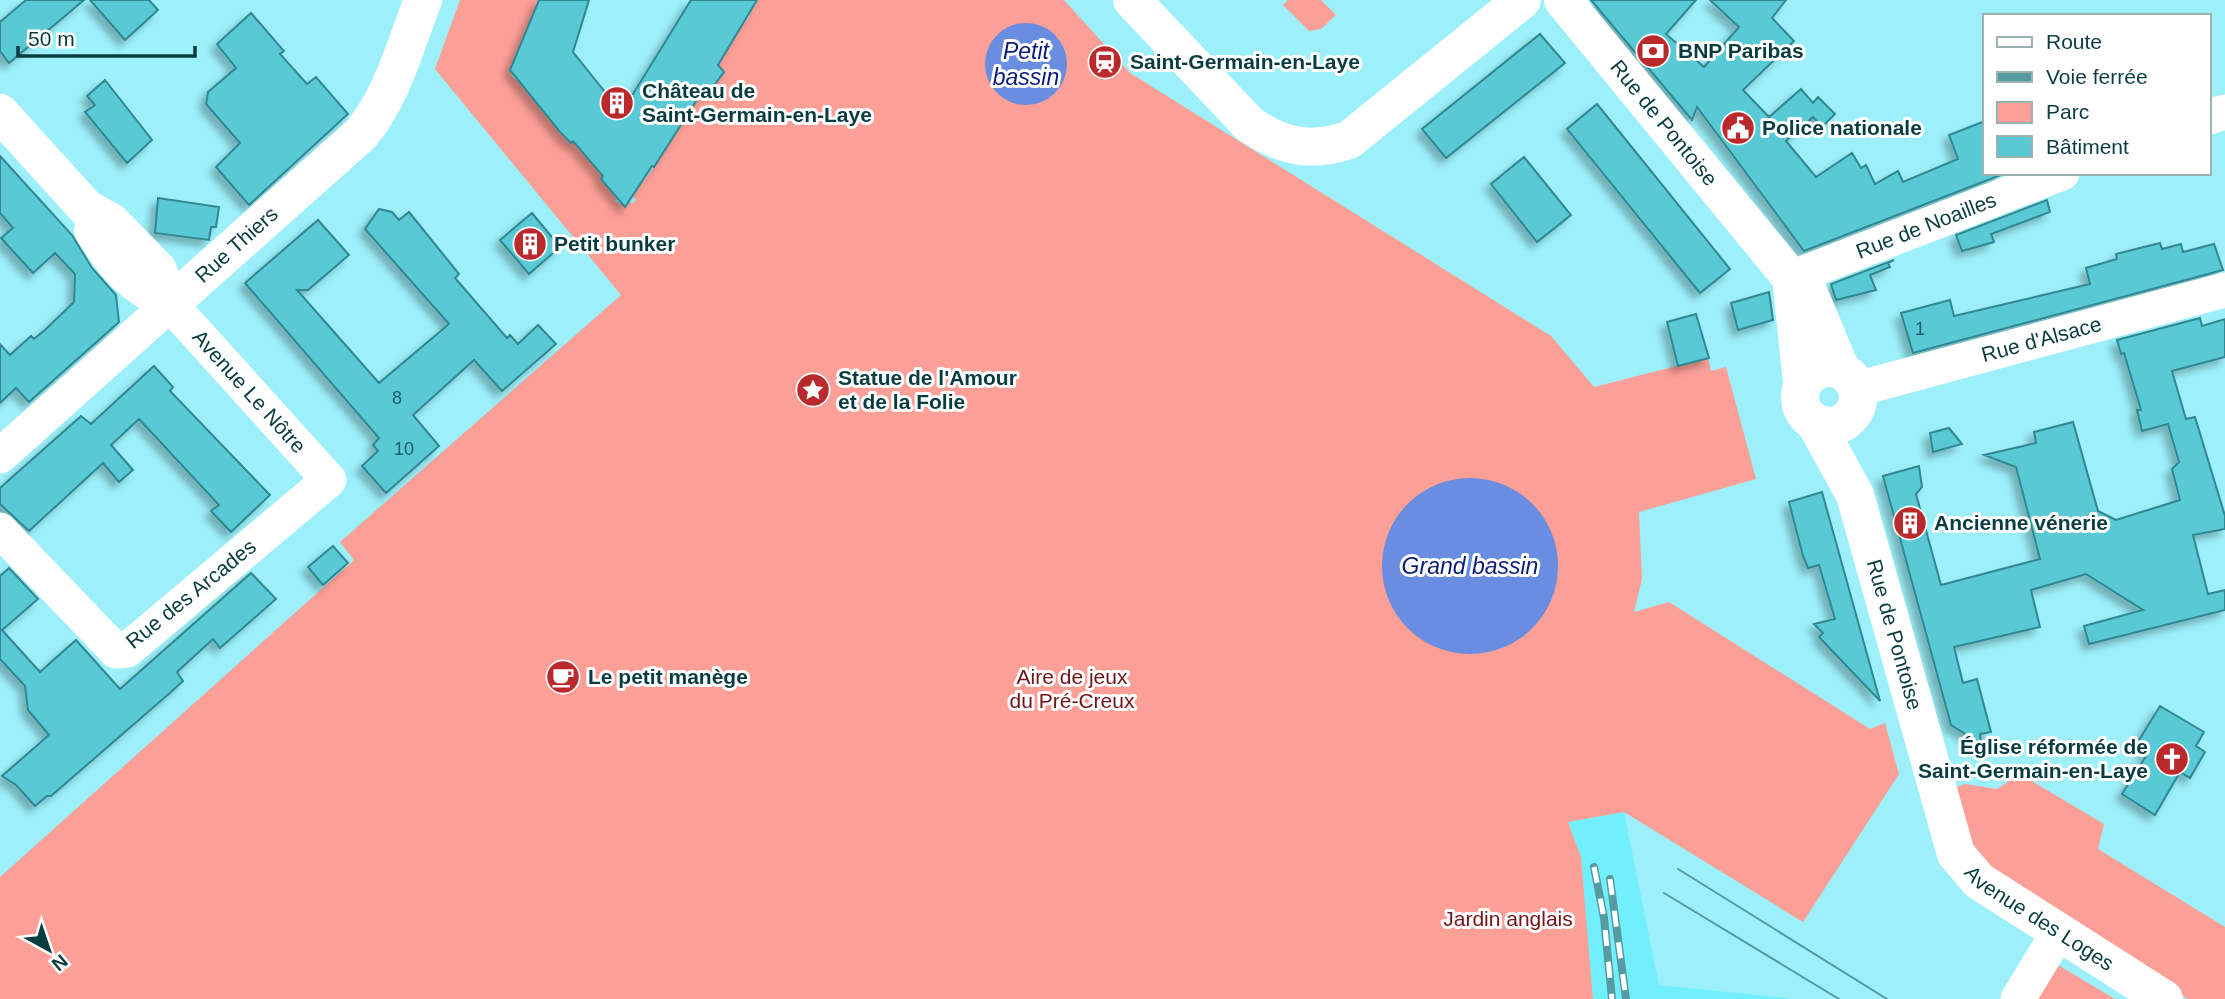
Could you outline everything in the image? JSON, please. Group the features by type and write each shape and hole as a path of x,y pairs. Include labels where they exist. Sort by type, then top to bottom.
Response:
{"main road":[{"name":"Rue Thiers","path":"170,304 368,126 386,99 424,0"},
{"path":"1132,0 1249,124 1271,139 1291,146 1322,148 1349,140 1540,3"},
{"name":"Rue de Pontoise","path":"1540,3 1791,278 1808,291 1841,399 1855,495 1956,853"},
{"path":"0,113 86,208 111,222 158,270 170,304"},
{"path":"1791,278 1802,383 1799,401 1808,418 1841,399"},
{"name":"Avenue des Loges","path":"1956,853 1979,881 2164,999"}],"street":[{"name":"Rue de Noailles","path":"1791,278 2057,175"},
{"name":"Rue d'Alsace","path":"1841,399 2225,290"},
{"name":"Rue Thiers","path":"0,456 170,304"},
{"name":"Avenue Le Nôtre","path":"170,304 329,480"},
{"name":"Rue des Arcades","path":"0,530 116,651 127,650 329,480"},
{"path":"2018,999 2058,933"}],"shaded area":[{"path":"1624,812 1659,985 1794,999 1593,999 1581,857 1568,822"}],"green space":[{"path":"460,0 540,0 535,4 538,5 511,75 516,80 519,78 603,176 601,179 619,196 615,201 624,205 629,202 633,204 636,199 632,196 656,165 699,91 710,92 721,67 716,63 731,45 729,43 743,21 746,22 757,0 1064,0 1130,73 1551,336 1594,387 1708,358 1711,371 1726,367 1756,479 1639,512 1642,579 1634,612 1669,602 1870,729 1885,723 1899,774 1803,922 1624,812 1568,822 1581,857 1593,999 0,999 0,877 354,560 340,542 621,295 435,69"},
{"path":"1288,0 1321,0 1336,15 1321,29 1309,31 1283,5"},
{"path":"2020,774 2104,824 2098,849 2225,927 2225,999 2188,999 1981,866 1949,790 1965,784 1997,789"},
{"path":"2058,965 2115,999 2027,999"}],"water":[{"name":"Petit bassin","path":"1018,23 1034,23 1049,30 1060,41 1067,56 1064,80 1055,93 1034,105 1018,105 1003,98 992,87 985,72 985,56 992,41 1003,30"},
{"name":"Grand bassin","path":"1470,478 1504,485 1532,504 1551,532 1558,566 1551,600 1532,628 1504,647 1470,654 1436,647 1408,628 1389,600 1382,566 1389,532 1408,504 1436,485"}],"building":[{"path":"26,0 84,0 9,63 0,51 0,22"},
{"path":"90,0 149,0 158,10 125,40"},
{"name":"Château de Saint-Germain-en-Laye","path":"539,0 589,0 573,52 605,92 633,94 691,0 757,0 718,65 724,72 709,92 702,92 625,207 601,179 603,176 573,141 571,143 560,132 510,70"},
{"path":"1591,0 1696,0 1666,34 1704,67 1739,27 1710,0 1786,0 1772,18 1794,41 1743,90 1769,117 1801,89 1813,103 1818,97 1835,114 1822,127 1813,117 1786,141 1816,177 1852,153 1861,168 1866,165 1875,184 1898,171 1903,182 1958,159 1949,135 1983,122 1983,175 2001,175 1804,251 1697,107 1692,120"},
{"path":"251,13 284,51 280,54 307,84 316,77 348,114 249,205 216,167 240,143 206,104 208,92 236,68 217,44"},
{"path":"1540,34 1565,63 1446,158 1422,129"},
{"path":"105,80 152,140 127,163 85,112 95,105 87,96"},
{"path":"1597,104 1730,269 1700,293 1567,129"},
{"path":"0,156 72,235 92,268 116,295 119,322 29,402 16,388 0,403 0,344 10,355 31,336 34,339 46,329 74,302 75,274 55,253 33,273 1,238 13,228 0,213"},
{"path":"1524,157 1571,215 1537,242 1491,184"},
{"path":"158,198 219,207 216,227 211,227 209,240 155,233"},
{"path":"2047,200 2050,212 1991,234 1994,242 1962,251 1956,235"},
{"path":"379,209 392,212 399,220 409,212 459,274 455,278 507,338 510,335 518,344 538,325 556,344 502,391 474,360 413,415 439,446 386,493 362,466 378,451 373,445 379,438 245,283 318,220 349,255 308,290 297,290 379,383 449,324 365,229"},
{"name":"Petit bunker","path":"532,213 560,247 529,274 500,240"},
{"path":"2160,243 2162,249 2181,244 2183,252 2214,244 2223,270 1913,353 1901,313 1950,300 1954,316 2090,284 2086,268 2117,259 2116,254"},
{"path":"1894,260 1888,263 1890,267 1870,275 1876,290 1836,300 1831,284"},
{"path":"1769,292 1773,320 1738,330 1731,303"},
{"path":"1696,314 1709,358 1678,366 1667,322"},
{"path":"2200,318 2202,326 2225,319 2225,357 2172,371 2186,419 2195,417 2225,516 2225,529 2193,535 2208,594 2225,590 2225,610 2089,644 2084,626 2143,610 2086,574 2031,590 2040,627 1954,647 1963,683 1977,679 1991,732 1980,734 1981,744 1951,725 1883,476 1919,466 1922,487 1916,494 1941,585 2040,559 2016,467 1984,455 2036,443 2034,432 2073,422 2098,511 2116,520 2180,500 2172,469 2179,462 2168,424 2142,431 2137,410 2141,410 2124,353 2121,354 2117,340"},
{"path":"154,366 173,387 170,391 270,495 231,532 211,511 219,505 139,419 111,445 133,470 119,482 103,463 29,531 0,504 0,488 81,416 91,424"},
{"path":"1949,428 1962,444 1933,452 1930,433"},
{"path":"1822,492 1880,701 1819,637 1823,633 1814,624 1835,619 1819,565 1808,568 1803,556 1789,502"},
{"path":"333,546 348,563 323,585 308,567"},
{"path":"9,568 38,599 2,630 40,672 76,640 120,689 251,573 276,599 220,648 213,639 177,672 183,681 51,796 47,796 35,806 16,785 2,776 49,735 28,710 25,686 0,659 0,576"},
{"name":"Église réformée de Saint-Germain-en-Laye","path":"2160,706 2204,732 2196,746 2205,752 2190,778 2180,772 2155,815 2122,794 2148,753 2136,745"}],"tram line":[{"path":"1678,869 1887,999"},
{"path":"1664,893 1839,999"}],"railway":[{"path":"1594,867 1604,918 1612,999"},
{"path":"1610,879 1626,999"}],"place":[{"name":"BNP Paribas","path":"1653,51"},
{"name":"Saint-Germain-en-Laye","path":"1105,62"},
{"name":"Château de Saint-Germain-en-Laye","path":"617,103"},
{"name":"Police nationale","path":"1738,128"},
{"name":"Petit bunker","path":"530,244"},
{"name":"Statue de l'Amour et de la Folie","path":"813,390"},
{"name":"Ancienne vénerie","path":"1910,523"},
{"name":"Le petit manège","path":"563,677"},
{"name":"Église réformée de Saint-Germain-en-Laye","path":"2172,759"}],"park label":[{"name":"Aire de jeux du Pré-Creux","path":"1072,689"},
{"name":"Jardin anglais","path":"1508,919"}]}
